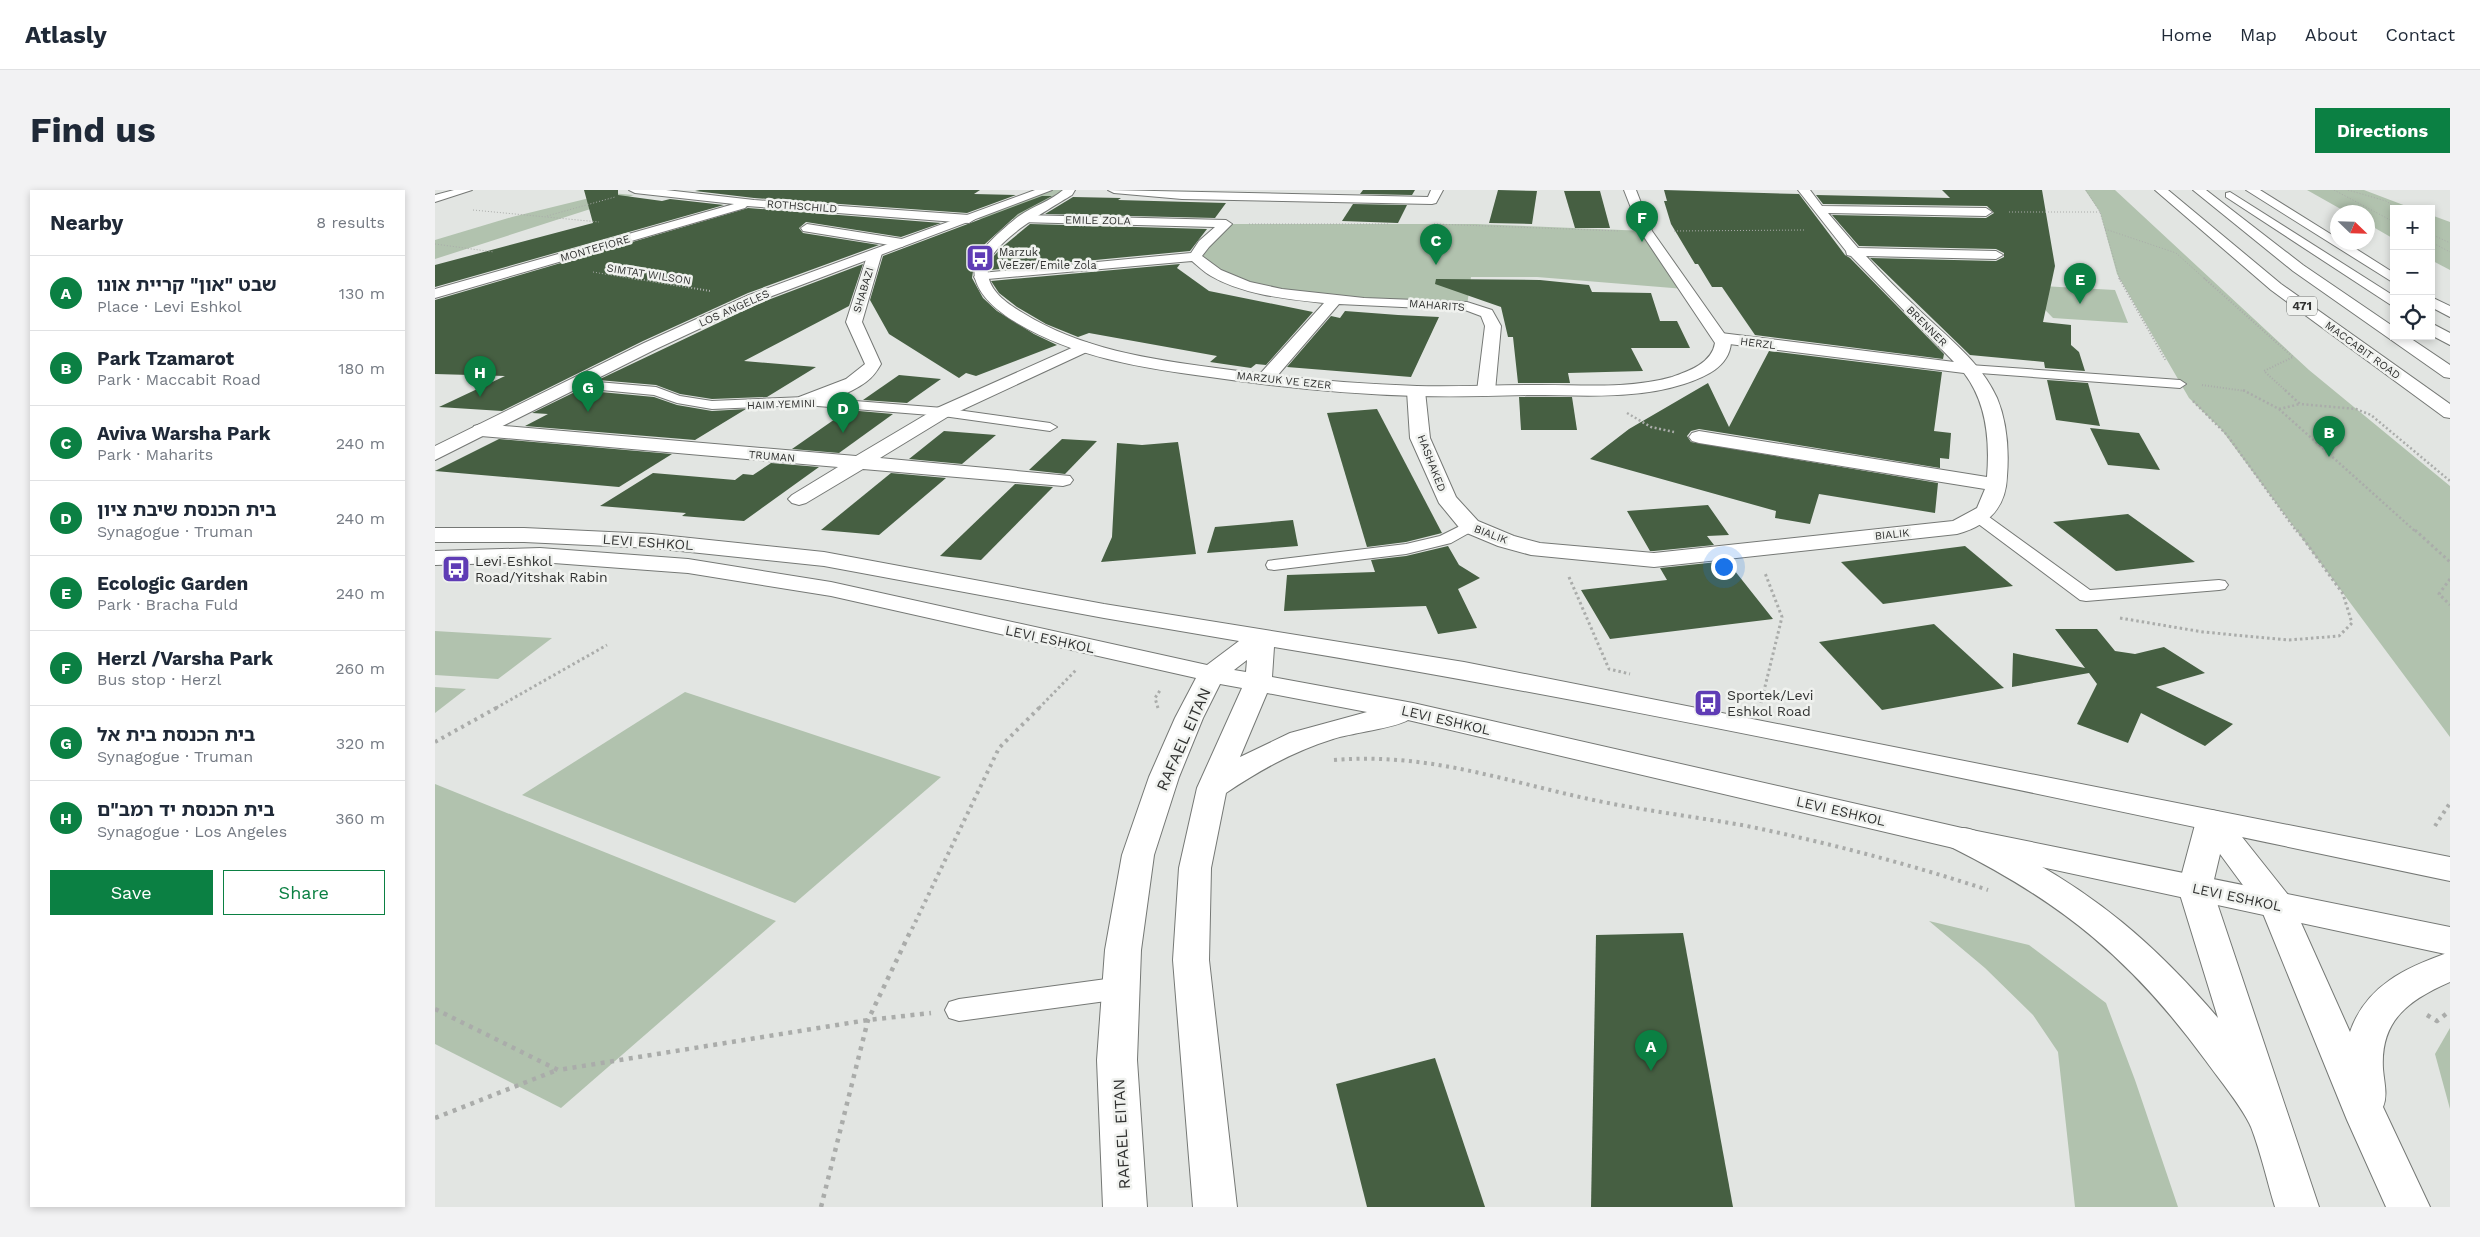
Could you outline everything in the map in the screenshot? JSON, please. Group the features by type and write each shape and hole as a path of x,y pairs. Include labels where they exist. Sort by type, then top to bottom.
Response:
{"main road":[{"path":"435,199 466,190"},
{"name":"ROTHSCHILD","path":"637,190 755,203 969,218"},
{"name":"LOS ANGELES","path":"435,454 574,384 754,298 1046,190"},
{"path":"1069,190 1068,193 1060,198 1023,218 984,256 979,269 981,277 1195,257 1204,244 1226,224"},
{"path":"1114,190 1182,196 1432,201 1437,190"},
{"name":"HERZL","path":"1630,190 1646,231 1721,338 1970,369"},
{"name":"BRENNER","path":"1804,190 1833,230 1852,252 1970,369 1988,397 1998,461 1996,486"},
{"name":"471","path":"2199,190 2298,268 2390,332"},
{"path":"2222,190 2390,300"},
{"path":"2251,190 2390,277"},
{"name":"MACCABIT ROAD","path":"2163,193 2276,287 2450,413"},
{"path":"1983,225 1986,212 1985,199"},
{"name":"MONTEFIORE","path":"435,294 755,203"},
{"path":"1818,209 1986,212"},
{"name":"EMILE ZOLA","path":"969,218 1226,224"},
{"path":"807,228 902,243"},
{"path":"1852,252 1996,255"},
{"name":"SHABAZI","path":"805,401 859,379 870,372 873,364 854,322 875,253"},
{"name":"MAHARITS","path":"1195,257 1217,274 1251,286 1335,299 1467,306 1485,312 1490,316 1493,326 1486,391"},
{"name":"MARZUK VE EZER","path":"981,277 997,303 1016,316 1052,335 1085,347 1144,361 1265,379 1416,391 1593,390 1655,384 1694,374 1718,359 1723,348 1721,338"},
{"path":"1265,379 1335,299"},
{"path":"2435,303 2450,312"},
{"path":"2435,331 2450,340"},
{"name":"471","path":"2402,340 2450,373"},
{"path":"799,499 943,412 1085,347"},
{"path":"2404,380 2450,418"},
{"name":"HASHAKED","path":"1416,391 1419,438 1445,499 1470,526"},
{"name":"TRUMAN","path":"481,430 1063,480"},
{"path":"1699,437 1996,486 1991,504 1979,517"},
{"name":"BIALIK","path":"1470,526 1506,541 1557,552 1654,560 1957,527 1979,517"},
{"name":"LEVI ESHKOL","path":"435,535 573,537 757,551 824,559 1104,611 1493,676 1755,727 2450,869"},
{"name":"LEVI ESHKOL","path":"435,558 540,555 688,566 775,579 1212,674 1413,712 1962,839 2450,941"},
{"path":"1215,1207 1191,960 1195,868 1213,788 1258,682 1262,636"},
{"name":"RAFAEL EITAN","path":"1125,1207 1117,1060 1123,950 1138,855 1164,777 1189,718 1212,674 1262,636"},
{"path":"1213,788 1245,765 1295,740 1355,723 1413,712"},
{"path":"2212,821 2195,888 2297,1207"},
{"path":"2212,821 2277,905 2367,1120 2408,1207"},
{"path":"1962,839 2045,883 2093,916 2135,953 2171,990 2198,1022 2235,1069 2268,1117"},
{"path":"2367,1120 2364,1059 2366,1039 2378,1012 2394,994 2415,981 2450,967"}],"lane":[{"path":"1970,369 2180,384"},
{"name":"HAIM YEMINI","path":"574,384 641,388 656,391 677,400 713,405 775,404 805,401 943,412 1050,427"},
{"path":"1979,517 2085,596 2219,585"},
{"path":"1274,565 1406,549 1445,540 1470,526"},
{"path":"959,1010 1121,988"}],"path":[{"path":"543,217 637,190"},
{"path":"2085,190 2100,212 2117,274 2158,349 2189,398 2227,435 2343,594 2351,623 2339,636 2289,640 2213,633 2106,616 2085,596"},
{"path":"2334,190 2390,220"},
{"path":"2348,190 2386,201 2392,205"},
{"path":"464,209 607,223"},
{"path":"1986,212 2100,212"},
{"path":"1226,224 1389,224"},
{"path":"1428,224 1646,231 1833,230"},
{"path":"2105,229 2177,253 2293,356 2265,371 2300,404"},
{"path":"2435,236 2450,243"},
{"path":"2435,244 2450,252"},
{"name":"SIMTAT WILSON","path":"541,264 754,298"},
{"path":"2180,384 2243,390 2279,409 2450,562"},
{"path":"1593,390 1611,404 1651,427 1699,437"},
{"path":"2279,409 2300,404 2356,409 2371,415 2450,481"},
{"path":"1751,702 1761,705 1782,616 1755,549"},
{"path":"1557,552 1609,669 1637,676"},
{"path":"2450,579 2439,594 2450,605"},
{"path":"435,742 607,645"},
{"path":"821,1207 868,1020 999,748 1097,649"},
{"path":"1295,740 1328,761 1353,757 1381,758 1420,762 1475,772 1596,801 1764,830 1886,860 1995,892"},
{"path":"2435,826 2450,803"},
{"path":"435,1009 558,1070"},
{"path":"435,1118 558,1070 868,1020 959,1010"}],"green space":[{"path":"1046,190 1069,190 1023,219 969,219"},
{"path":"2085,190 2115,190 2309,370 2450,486 2450,737 2221,429 2189,398 2117,274 2100,212"},
{"path":"2307,190 2364,190 2403,205 2390,205 2390,237 2375,228 2375,205 2334,205"},
{"path":"610,193 634,195 435,259 435,240 512,217"},
{"path":"2435,216 2450,222 2450,270 2435,262"},
{"path":"1226,224 1476,224 1646,231 1685,289 1537,277 1471,277 1467,306 1336,299 1251,286 1200,262 1204,244"},
{"path":"2021,285 2115,290 2128,323 2053,318"},
{"path":"435,631 552,638 498,679 435,675"},
{"path":"435,687 466,689 435,713"},
{"path":"685,692 941,777 795,903 522,795"},
{"path":"435,784 776,921 561,1108 435,1044"},
{"path":"1929,921 2029,945 2106,1003 2135,1080 2178,1207 2075,1207 2058,1052 2033,1015 1985,968"},
{"path":"2450,1028 2450,1109 2435,1054"}],"building":[{"path":"584,190 618,190 618,195 662,201 670,199 724,205 435,287 435,265 593,223"},
{"path":"980,190 974,194 1016,195 967,213 754,198 695,191"},
{"path":"1363,190 1415,190 1412,195 1360,194"},
{"path":"1498,190 1537,191 1532,224 1489,223"},
{"path":"1664,190 1799,194 1845,255 1944,354 1943,359 1755,335 1722,287 1712,287 1698,264 1695,264 1671,224 1664,201 1667,201"},
{"path":"1942,190 2042,190 2055,266 2043,322 2071,325 2071,345 2079,352 2085,371 2045,368 2044,362 1970,355 1870,258 1996,261 2004,257 2004,253 1996,249 1859,246 1832,215 1986,218 1994,213 1987,206 1823,204 1816,195 1950,198"},
{"path":"1564,191 1600,191 1610,228 1575,228"},
{"path":"1042,196 1052,196 1018,214 985,244 975,258 972,278 983,298 997,311 1034,334 1057,345 976,376 966,373 959,378 889,334 870,300 883,256"},
{"path":"1073,197 1226,203 1215,218 1045,214"},
{"path":"1353,204 1407,205 1398,223 1342,221"},
{"path":"748,208 941,223 901,237 806,222 799,228 803,233 879,245 748,293 643,341 502,411 439,407 505,376 435,374 435,300"},
{"path":"1030,224 1207,229 1190,251 990,270 993,257"},
{"path":"863,264 849,306 744,361 816,367 767,397 712,399 680,394 656,385 598,380 760,303"},
{"path":"1180,264 1177,268 1209,291 1313,312 1266,365 1256,364 1251,368 1210,362 1217,356 1089,333 1078,337 1046,324 1017,307 999,293 991,281"},
{"path":"1436,279 1540,280 1589,285 1592,292 1651,293 1660,321 1677,321 1690,348 1631,348 1643,371 1568,373 1570,383 1518,383 1513,337 1508,337 1501,307 1435,284"},
{"path":"1345,311 1439,317 1411,377 1287,367 1331,316 1340,318"},
{"path":"1769,351 1942,372 1934,431 1951,433 1949,459 1940,458 1940,468 1699,429 1691,431 1687,436 1691,442 1938,483 1935,513 1819,494 1810,524 1775,518 1776,511 1590,459 1629,429 1708,383 1729,427"},
{"path":"899,375 941,379 907,403 863,400"},
{"path":"2047,380 2088,383 2100,426 2056,420"},
{"path":"579,390 654,397 677,405 712,411 746,409 695,440 525,426 548,414 532,413"},
{"path":"1519,397 1572,397 1577,430 1521,430"},
{"path":"1377,409 1442,533 1406,542 1367,547 1327,413"},
{"path":"848,410 893,414 839,453 792,449"},
{"path":"2090,428 2139,433 2160,470 2108,465"},
{"path":"944,431 996,435 962,464 909,459"},
{"path":"499,439 672,454 619,487 435,471"},
{"path":"1062,439 1097,441 1065,474 1029,470"},
{"path":"1178,442 1196,554 1101,562 1112,537 1117,443 1142,445"},
{"path":"771,463 819,467 744,521 682,516 686,513 600,506 653,473 735,480 743,474 753,475"},
{"path":"891,473 946,478 879,535 821,530"},
{"path":"1015,484 1053,487 981,560 940,556"},
{"path":"1708,505 1729,535 1707,536 1714,545 1654,551 1650,551 1627,511"},
{"path":"2128,514 2195,562 2116,571 2053,522"},
{"path":"1293,520 1298,546 1207,553 1215,527"},
{"path":"1448,546 1459,565 1480,578 1458,589 1477,628 1438,634 1426,606 1284,611 1287,575 1375,572 1371,560 1406,556"},
{"path":"1965,546 2013,586 1883,604 1841,562"},
{"path":"1727,561 1773,619 1610,639 1581,590 1667,580 1660,568"},
{"path":"1934,624 2004,688 1882,710 1819,642"},
{"path":"2055,629 2097,629 2115,651 2135,654 2164,647 2205,673 2156,687 2233,724 2205,746 2141,713 2128,743 2077,724 2097,684 2089,673 2012,687 2013,653 2085,668"},
{"path":"1683,933 1733,1207 1591,1207 1596,935"},
{"path":"1435,1058 1485,1207 1367,1207 1336,1084"}],"place":[{"name":"Herzl /Varsha Park","path":"1642,242"},
{"name":"Marzuk VeEzer/Emile Zola","path":"980,258"},
{"name":"Aviva Warsha Park","path":"1436,265"},
{"name":"Ecologic Garden","path":"2080,304"},
{"name":"בית הכנסת יד רמב\"ם","path":"480,397"},
{"name":"בית הכנסת בית אל","path":"588,412"},
{"name":"בית הכנסת שיבת ציון","path":"843,433"},
{"name":"Park Tzamarot","path":"2329,457"},
{"name":"Levi Eshkol Road/Yitshak Rabin","path":"456,569"},
{"name":"Sportek/Levi Eshkol Road","path":"1708,703"},
{"name":"שבט \"און\" קריית אונו","path":"1651,1071"}]}
